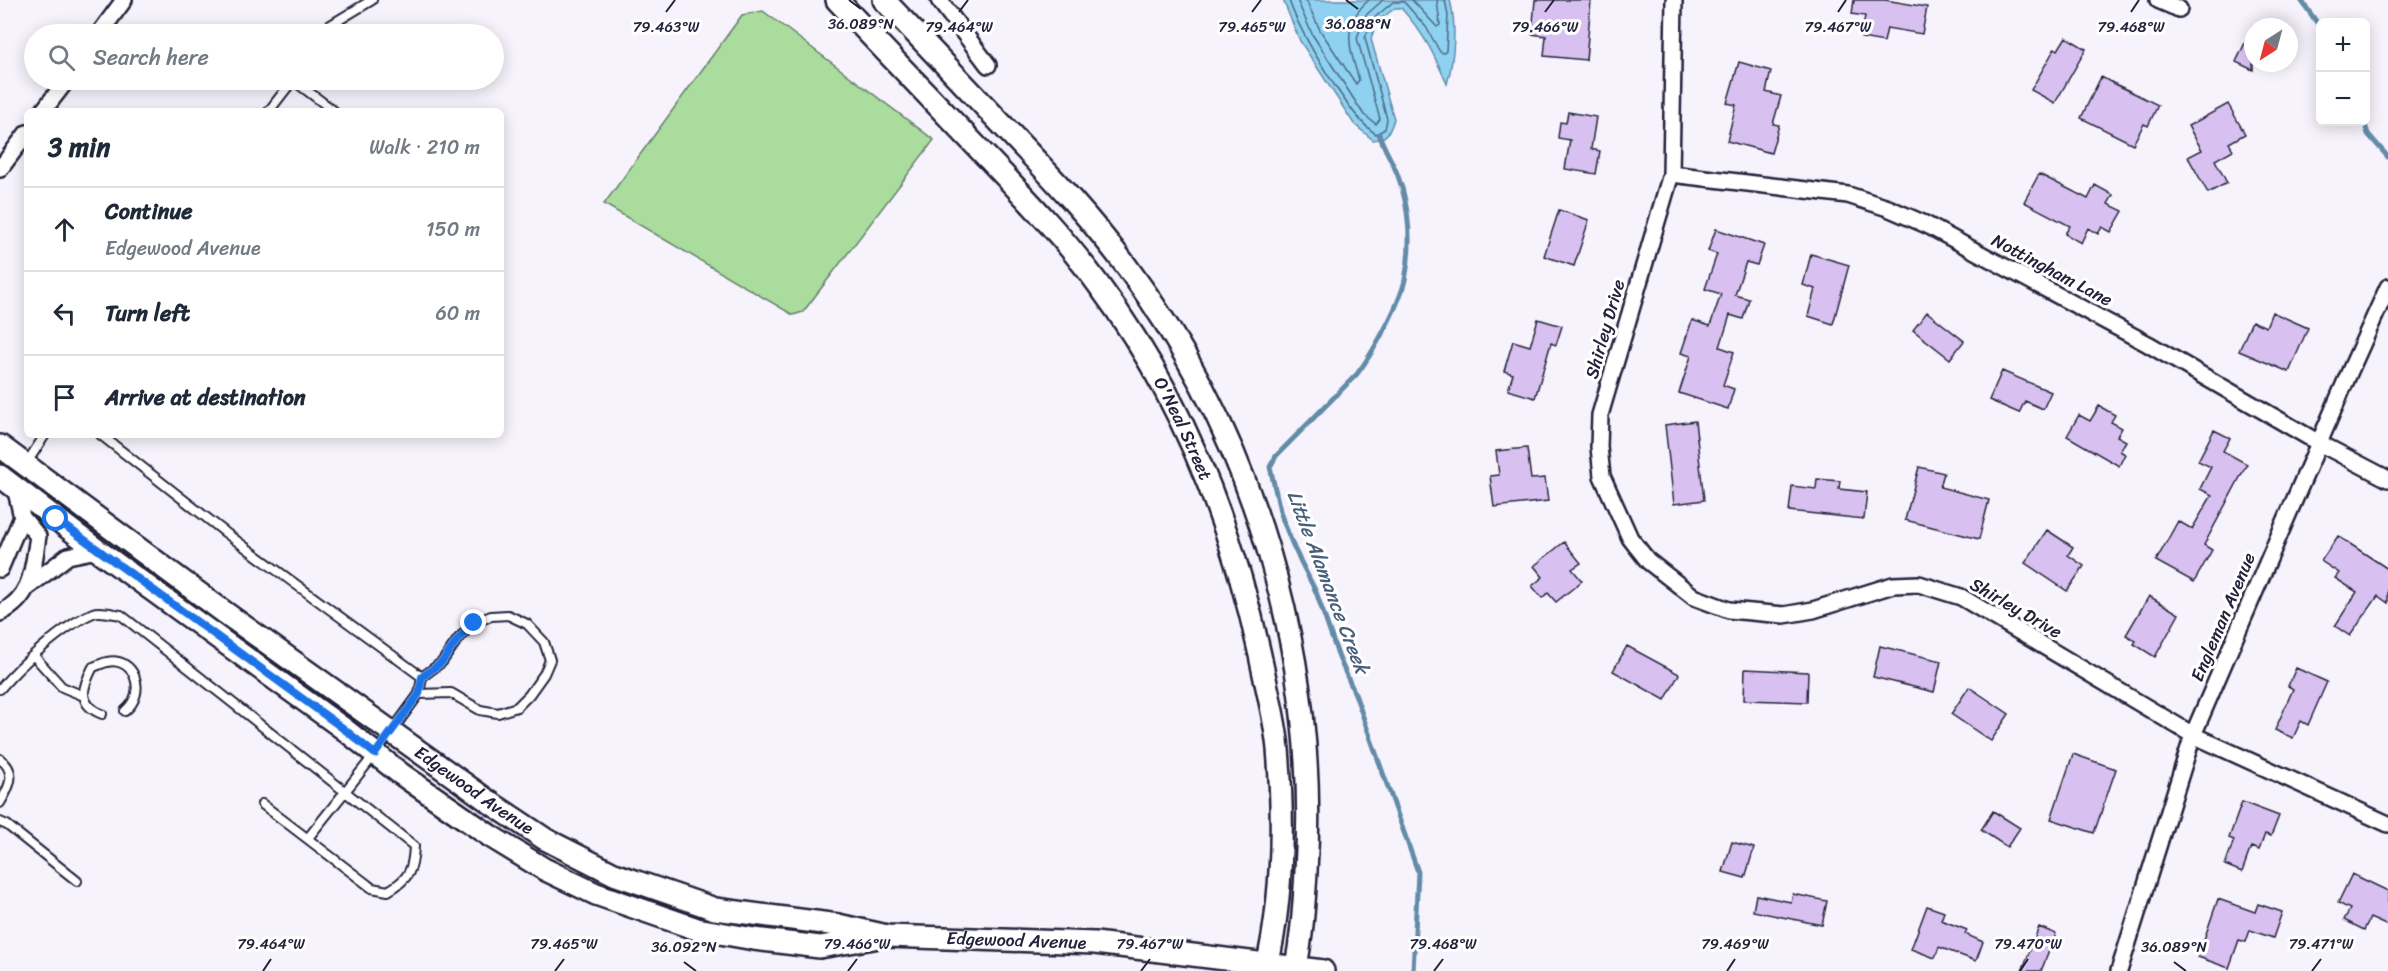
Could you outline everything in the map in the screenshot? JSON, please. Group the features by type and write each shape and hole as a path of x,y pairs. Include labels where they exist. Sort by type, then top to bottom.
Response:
{"street":[{"path":"106,24 124,0"},
{"name":"O'Neal Street","path":"837,0 1069,245 1132,332 1169,396 1201,466 1228,534 1250,608 1277,747 1281,824 1280,853 1275,924 1267,967"},
{"name":"O'Neal Street","path":"884,0 1090,220 1160,314 1192,369 1226,437 1247,486 1288,623 1300,688 1307,760 1309,835 1303,923 1296,969"},
{"path":"939,0 988,65"},
{"name":"Shirley Drive","path":"1674,0 1671,174 1600,415 1599,447 1602,476 1630,538 1648,561 1694,597 1729,610 1759,614 1784,615 1813,610 1893,585 1919,584 1961,597 2193,735 2388,824"},
{"path":"2158,0 2179,9"},
{"path":"45,108 59,90"},
{"path":"0,169 24,137"},
{"name":"Nottingham Lane","path":"1671,174 1848,195 1908,216 2148,344 2319,443 2388,479"},
{"name":"Engleman Avenue","path":"2119,971 2193,735 2388,287"},
{"name":"Edgewood Avenue","path":"0,446 391,732 545,839 614,874 715,909 838,925 887,936 1095,943 1267,967 1323,971"},
{"path":"26,464 8,482 22,516 38,536 29,586"},
{"name":"Edgewood Avenue","path":"8,482 97,550 490,837 572,882 596,894 697,929 754,939 820,947 887,936"},
{"path":"0,569 22,516"},
{"path":"0,613 6,610 29,586 68,556 97,550"},
{"path":"572,882 589,862"}],"lane":[{"path":"333,24 372,0"},
{"path":"270,108 285,90"},
{"path":"306,90 330,108"},
{"path":"26,464 43,438"},
{"path":"106,438 226,533 422,677"},
{"path":"0,689 13,673 58,635 95,612 121,615 414,846 413,867 401,884 388,891 372,888 262,804"},
{"path":"308,838 419,694 422,677 442,662 458,639 474,623 491,616 508,615 527,624 544,642 550,660 544,674 517,707 498,713 480,710 451,693 419,694"},
{"path":"34,656 62,687 84,696"},
{"path":"102,714 92,709 84,696 83,687 93,667 108,661 117,662 130,669 136,679 138,691 133,704 125,711"},
{"path":"0,759 7,764 11,777 10,787 0,803"},
{"path":"0,822 7,825 77,881"}],"green space":[{"path":"763,11 934,140 803,312 793,315 604,204 742,15"}],"water":[{"path":"1283,0 1450,0 1454,42 1447,84 1422,35 1401,8 1395,8 1376,23 1371,39 1394,119 1387,134 1373,140 1354,124 1300,41"}],"building":[{"path":"1535,0 1591,0 1586,60 1544,56 1546,36 1532,34"},
{"path":"1854,0 1885,0 1927,7 1922,34 1887,28 1884,42 1861,38 1865,16 1852,14"},
{"path":"2066,37 2086,49 2055,103 2031,90 2055,48 2058,50"},
{"path":"2244,45 2244,66 2236,62"},
{"path":"1739,62 1771,71 1766,92 1781,96 1773,124 1779,125 1771,153 1727,141 1736,105 1727,103"},
{"path":"2101,77 2158,105 2148,126 2144,124 2133,144 2081,118"},
{"path":"2228,104 2245,134 2229,143 2233,150 2215,160 2227,183 2208,193 2188,157 2202,150 2188,126"},
{"path":"1568,112 1596,117 1591,149 1600,151 1596,174 1565,169 1570,140 1558,138 1560,122 1566,123"},
{"path":"2039,174 2088,199 2095,185 2113,195 2108,204 2123,211 2111,232 2102,227 2098,234 2088,228 2081,243 2065,234 2070,226 2024,202"},
{"path":"1559,210 1589,220 1574,266 1544,256"},
{"path":"1716,229 1764,245 1757,265 1746,262 1735,295 1749,299 1743,319 1730,315 1720,347 1734,352 1723,385 1734,389 1728,409 1679,393 1691,356 1681,353 1692,320 1710,326 1721,294 1705,289 1717,254 1708,251"},
{"path":"1811,254 1849,265 1833,324 1808,316 1815,289 1803,285"},
{"path":"1927,312 1964,341 1950,359 1913,330"},
{"path":"2272,312 2308,328 2289,372 2239,351 2252,321 2266,327"},
{"path":"1538,319 1562,326 1556,345 1551,343 1535,398 1508,390 1513,374 1504,371 1513,341 1530,346"},
{"path":"2002,371 2051,392 2043,409 2025,401 2019,413 1989,400"},
{"path":"2099,406 2115,415 2111,422 2122,428 2117,436 2126,441 2120,451 2125,454 2119,466 2067,436 2079,415 2090,421"},
{"path":"1695,421 1704,500 1674,504 1665,425"},
{"path":"2214,430 2230,438 2223,451 2247,464 2204,545 2212,550 2194,582 2156,561 2178,521 2192,529 2212,495 2200,489 2211,467 2198,461"},
{"path":"1527,448 1531,479 1545,478 1548,501 1494,507 1490,476 1499,475 1496,451"},
{"path":"1919,467 1944,473 1940,487 1989,500 1979,539 1905,520"},
{"path":"1817,479 1840,481 1839,489 1867,492 1864,519 1789,511 1792,486 1816,489"},
{"path":"2047,530 2073,547 2068,555 2084,566 2067,591 2025,563"},
{"path":"2338,536 2388,569 2388,603 2378,596 2350,636 2335,626 2357,592 2335,578 2339,573 2321,561"},
{"path":"1564,542 1581,563 1572,569 1582,581 1556,602 1548,593 1542,598 1532,586 1543,577 1534,566"},
{"path":"2149,596 2179,614 2155,657 2134,644 2136,641 2126,635"},
{"path":"1627,646 1679,674 1665,700 1613,671"},
{"path":"1880,646 1941,661 1934,692 1873,677"},
{"path":"2296,668 2327,682 2308,725 2301,721 2293,738 2275,730 2293,689 2288,686"},
{"path":"1745,669 1808,672 1807,702 1744,700"},
{"path":"1969,687 2009,714 1991,741 1951,714"},
{"path":"2073,754 2116,769 2094,833 2051,819"},
{"path":"2242,802 2279,816 2271,836 2265,834 2259,850 2251,847 2242,872 2225,865 2234,840 2229,838"},
{"path":"1993,811 2020,828 2007,847 1981,830"},
{"path":"1732,842 1754,848 1745,878 1723,872"},
{"path":"2352,874 2388,891 2388,926 2370,918 2364,930 2344,920 2350,909 2338,903"},
{"path":"1793,894 1827,901 1822,925 1753,911 1756,895 1791,902"},
{"path":"2218,899 2255,912 2258,904 2282,912 2273,938 2250,930 2246,942 2239,940 2229,968 2198,957"},
{"path":"1927,906 1944,912 1941,920 1967,930 1965,934 1983,942 1976,961 1939,947 1935,958 1911,949"},
{"path":"2039,927 2056,934 2041,971 2022,971"}],"waterway":[{"path":"2301,0 2316,21"},
{"path":"2365,126 2368,134 2388,157"},
{"name":"Little Alamance Creek","path":"1379,134 1398,176 1407,214 1409,254 1402,291 1385,329 1357,374 1276,456 1270,467 1281,515 1294,548 1316,592 1418,872 1413,971"}],"route":[{"path":"56,519 375,754 419,694 422,677 442,662 458,639 474,623"}]}
